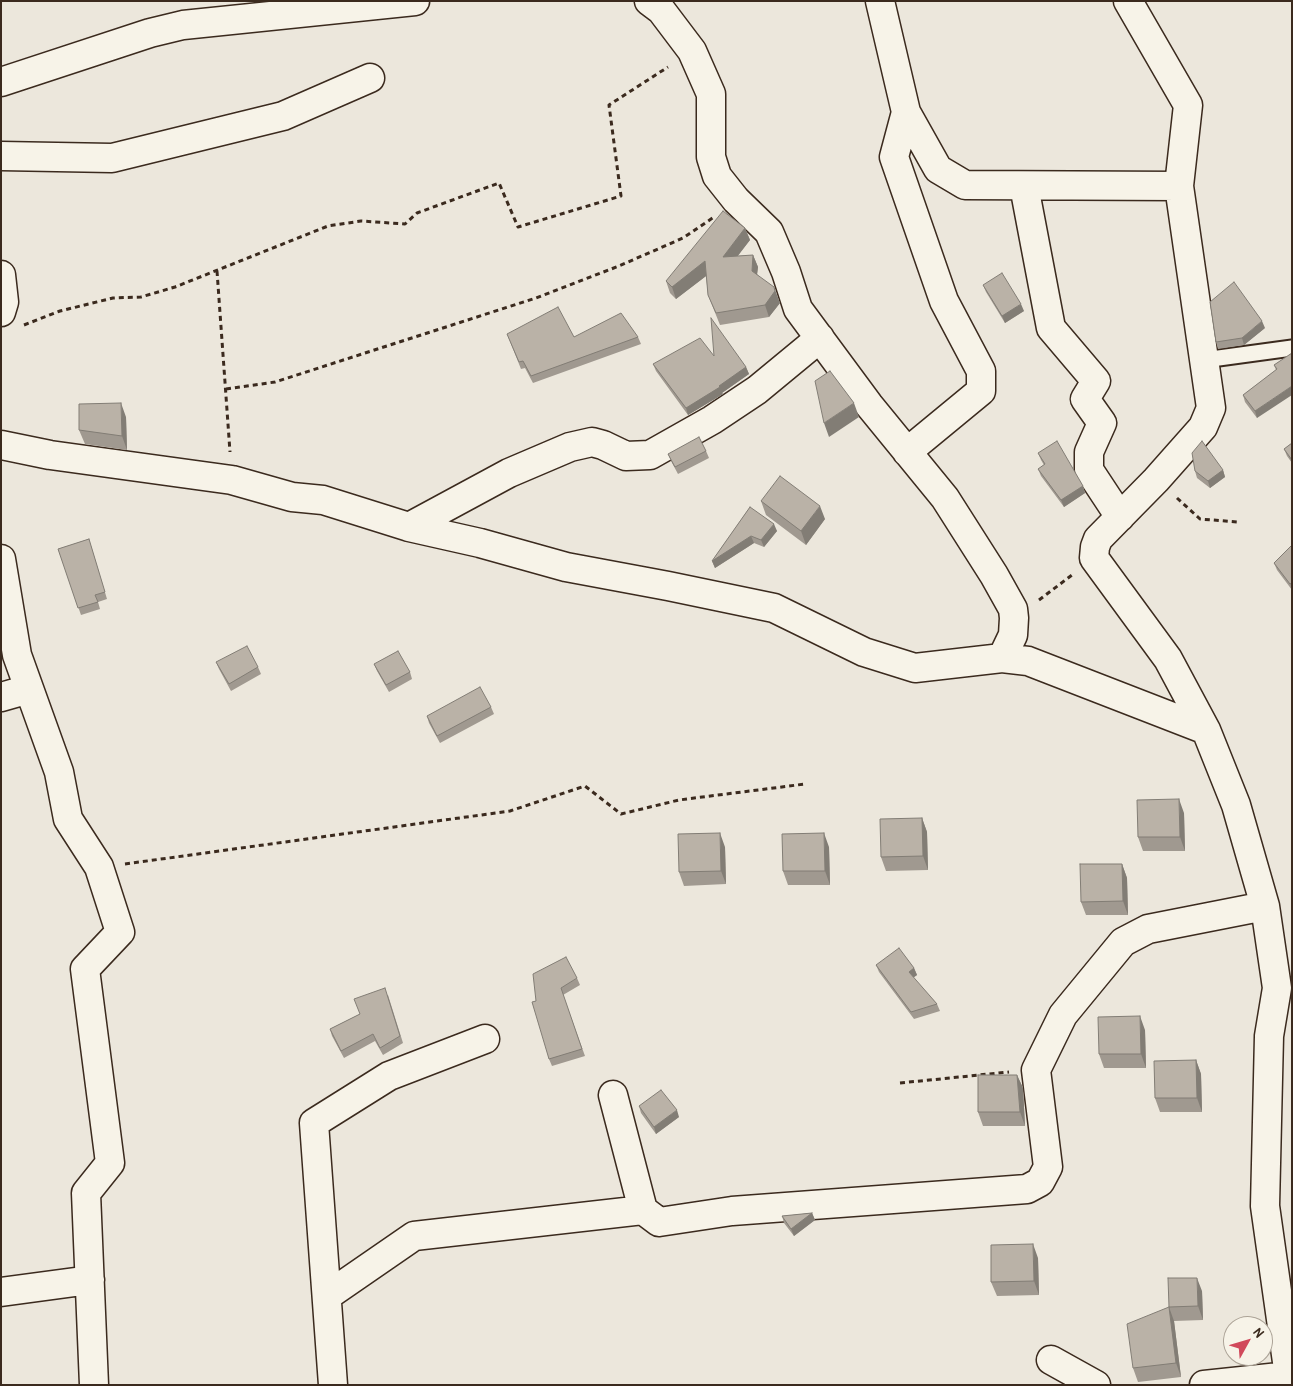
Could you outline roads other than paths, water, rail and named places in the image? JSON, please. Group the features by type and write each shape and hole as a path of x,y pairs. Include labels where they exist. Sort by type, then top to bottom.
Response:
{"street":[{"path":"1,82 150,33 183,26 415,1"},
{"path":"649,1 661,10 692,52 711,94 712,157 717,176 736,200 769,232 786,272 798,309 870,405 950,506 994,575 1012,609 1014,618 1013,635 1002,658"},
{"path":"880,1 906,112 938,170 965,185 1179,186"},
{"path":"1128,1 1188,105 1179,186 1211,408 1203,427 1156,480 1098,539 1094,558 1168,658 1206,730 1236,805 1265,906 1276,988 1269,1036 1265,1206 1291,1380 1204,1385"},
{"path":"1,156 112,158 283,116 370,78"},
{"path":"906,112 894,157 944,302 981,370 981,391 907,452"},
{"path":"1024,186 1050,328 1096,381 1085,399 1102,423 1089,452 1089,470 1120,517"},
{"path":"1,275 6,310"},
{"path":"409,527 509,473 570,447 592,442 626,456 650,455 712,420 757,390 820,338"},
{"path":"1,445 50,456 232,480 292,498 322,500 409,527 566,567 774,608 864,652 915,668 1002,658 1028,661 1206,730"},
{"path":"1,559 17,655 59,772 68,819 99,867 120,932 85,969 110,1163 86,1193 94,1385"},
{"path":"1,697 29,689"},
{"path":"613,1096 643,1210 659,1222 732,1211 1027,1190 1040,1182 1048,1167 1036,1070 1063,1015 1123,942 1148,929 1265,906"},
{"path":"333,1385 314,1123 389,1076 486,1039"},
{"path":"327,1296 414,1236 643,1210"},
{"path":"1,1292 90,1280"},
{"path":"1051,1360 1096,1385"}],"lane":[{"path":"1204,360 1292,348"}]}
